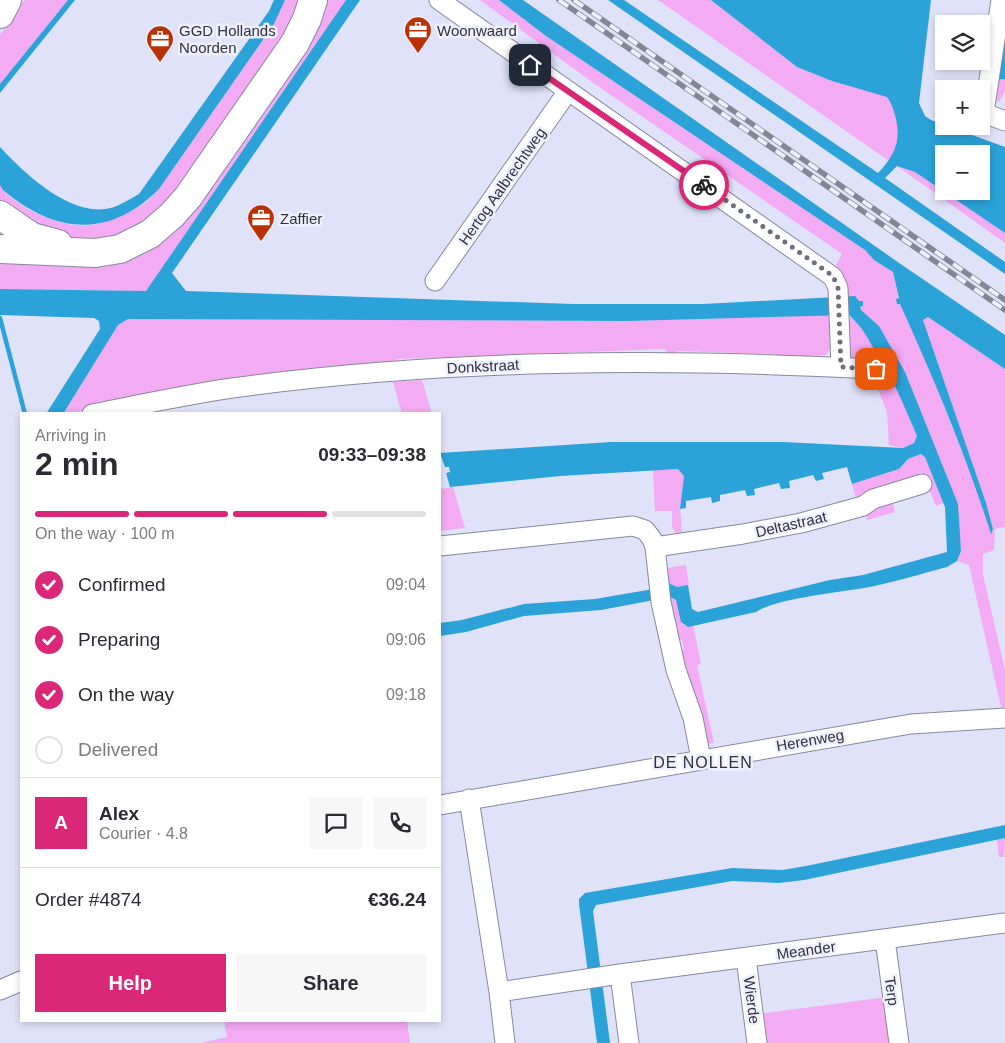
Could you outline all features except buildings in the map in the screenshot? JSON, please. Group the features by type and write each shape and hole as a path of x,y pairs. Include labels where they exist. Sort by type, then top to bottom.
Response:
{"highway":[{"path":"0,10 7,0"},
{"path":"0,14 7,0"},
{"path":"0,215 32,237 73,246 109,244 146,228 168,210 185,191 286,41 300,16 304,0"},
{"path":"0,249 95,253 120,249 162,226 188,197 295,43 308,19 313,0"}],"street":[{"path":"439,0 836,279 841,367"},
{"path":"1002,8 984,113 1005,121"},
{"name":"Hertog Aalbrechtweg","path":"435,281 568,92"},
{"name":"Donkstraat","path":"103,412 232,388 414,370 478,366 673,361 876,369"},
{"name":"Deltastraat","path":"655,547 801,523 863,506 873,499 922,484"},
{"path":"441,546 633,526 645,530 655,547 661,602 676,670 694,718 701,759"},
{"name":"Herenweg","path":"441,805 911,724 1005,718"},
{"path":"469,800 499,992 505,1043"},
{"name":"Meander","path":"499,992 1005,923"},
{"name":"Terp","path":"885,939 899,1043"},
{"name":"Wierde","path":"746,958 757,1043"},
{"path":"613,975 629,1043"},
{"path":"0,990 20,981"}],"shaded area":[{"path":"24,0 68,0 0,84 0,35"},
{"path":"285,0 300,0 287,31 171,198 152,217 117,235 80,241 57,238 43,233 0,207 0,185 7,194 28,209 68,224 97,224 138,208 159,189 274,24"},
{"path":"318,0 346,0 146,291 0,289 0,253 140,246"},
{"path":"480,0 499,0 546,36 865,250 874,260 893,272 900,304 925,358 979,494 991,533 986,503 923,320 928,317 1005,369 1005,527 995,529 994,550 983,554 983,575 1005,670 1005,707 1001,707 969,565 957,561 959,557 958,504 879,326 861,310 859,301 846,297 834,269 842,254 592,82"},
{"path":"658,0 711,0 797,67 832,81 887,96 898,119 899,128 896,145 889,161"},
{"path":"1005,79 1005,91 999,102 993,99 996,80"},
{"path":"897,166 915,172 935,186 935,193"},
{"path":"945,200 956,200 1005,233 1005,243"},
{"path":"831,315 833,346 826,355 814,356 813,360 777,358 776,354 677,351 677,356 666,354 666,349 397,359 397,365 222,381 100,402 78,412 64,412 118,325 128,319 628,321"},
{"path":"847,315 864,328 876,353 883,360 893,378 917,436 914,443 903,448 889,445 887,412 872,375 850,363"},
{"path":"422,380 431,412 401,412 393,382"},
{"path":"921,454 925,457 944,503 936,506 922,472 915,477 861,494 862,498 857,502 852,484 899,469 908,459"},
{"path":"678,469 684,476 680,509 682,532 676,533 672,527 672,511 655,511 653,470"},
{"path":"453,487 465,528 441,531 441,489"},
{"path":"893,503 895,512 867,520 865,511"},
{"path":"686,565 689,585 677,587 666,582 662,569"},
{"path":"670,597 678,602 682,624 688,627 693,625 701,664 697,665 714,743 706,744 677,651 684,649 682,640 675,642"},
{"path":"1005,838 1004,857 999,857 997,840"},
{"path":"887,997 893,1043 763,1043 759,1014"},
{"path":"224,1022 407,1022 410,1043 201,1043 227,1037"}],"water":[{"path":"68,0 75,0 0,93 0,84"},
{"path":"274,0 285,0 274,24 159,189 140,205 121,216 101,223 82,225 62,222 42,215 23,205 3,190 0,185 0,147 36,181 65,200 80,206 96,209 111,208 139,194 269,11"},
{"path":"346,0 360,0 172,273 186,291 573,304 703,304 855,296 859,301 863,301 863,306 860,307 861,310 879,326 905,372 958,504 961,551 957,561 947,567 885,584 777,603 756,612 688,627 681,622 676,600 670,597 601,610 524,616 466,632 441,636 441,623 462,620 524,604 595,599 665,587 666,582 677,587 688,585 692,609 698,612 830,580 863,575 947,552 945,507 925,457 921,454 908,459 899,469 852,484 847,467 822,473 824,479 816,481 813,475 789,481 790,488 781,489 779,483 754,489 755,495 747,496 745,490 720,495 720,501 712,503 711,497 686,501 686,508 680,509 684,476 678,469 560,476 450,487 446,473 450,472 449,467 445,467 441,453 611,442 783,442 903,448 914,443 917,436 893,383 865,333 849,315 628,321 128,319 118,325 64,412 47,412 100,329 99,321 94,318 0,315 0,289 146,291"},
{"path":"499,0 523,0 1005,335 1005,369 928,317 923,320 986,503 993,529 991,534 949,418 900,304 897,304 896,299 899,298 893,272 874,260 865,250 546,36"},
{"path":"608,0 624,0 878,173 889,160 896,147 898,132 892,105 887,97 832,81 797,67 711,0 931,0 919,103 925,116 935,121 935,135 972,135 1005,147 1005,233 956,200 990,200 990,145 935,145 935,186 915,172 897,166 885,178 1005,262 1005,274"},
{"path":"1005,26 1005,79 996,80"},
{"path":"1005,825 1005,838 804,880 779,883 732,881 596,905 593,911 610,1043 597,1043 579,904 579,899 585,893 732,868 782,870"}],"waterway":[{"path":"0,318 24,412"}],"railway":[{"path":"559,0 1005,310"},
{"path":"574,0 1005,300"}],"way so far":[{"path":"704,185 836,279 841,367 876,369"}],"place":[{"name":"Woonwaard","path":"418,54"},
{"name":"GGD Hollands Noorden","path":"160,63"},
{"name":"Zaffier","path":"261,242"}],"district":[{"name":"DE NOLLEN","path":"703,762"}],"route":[{"path":"530,65 704,185"}]}
